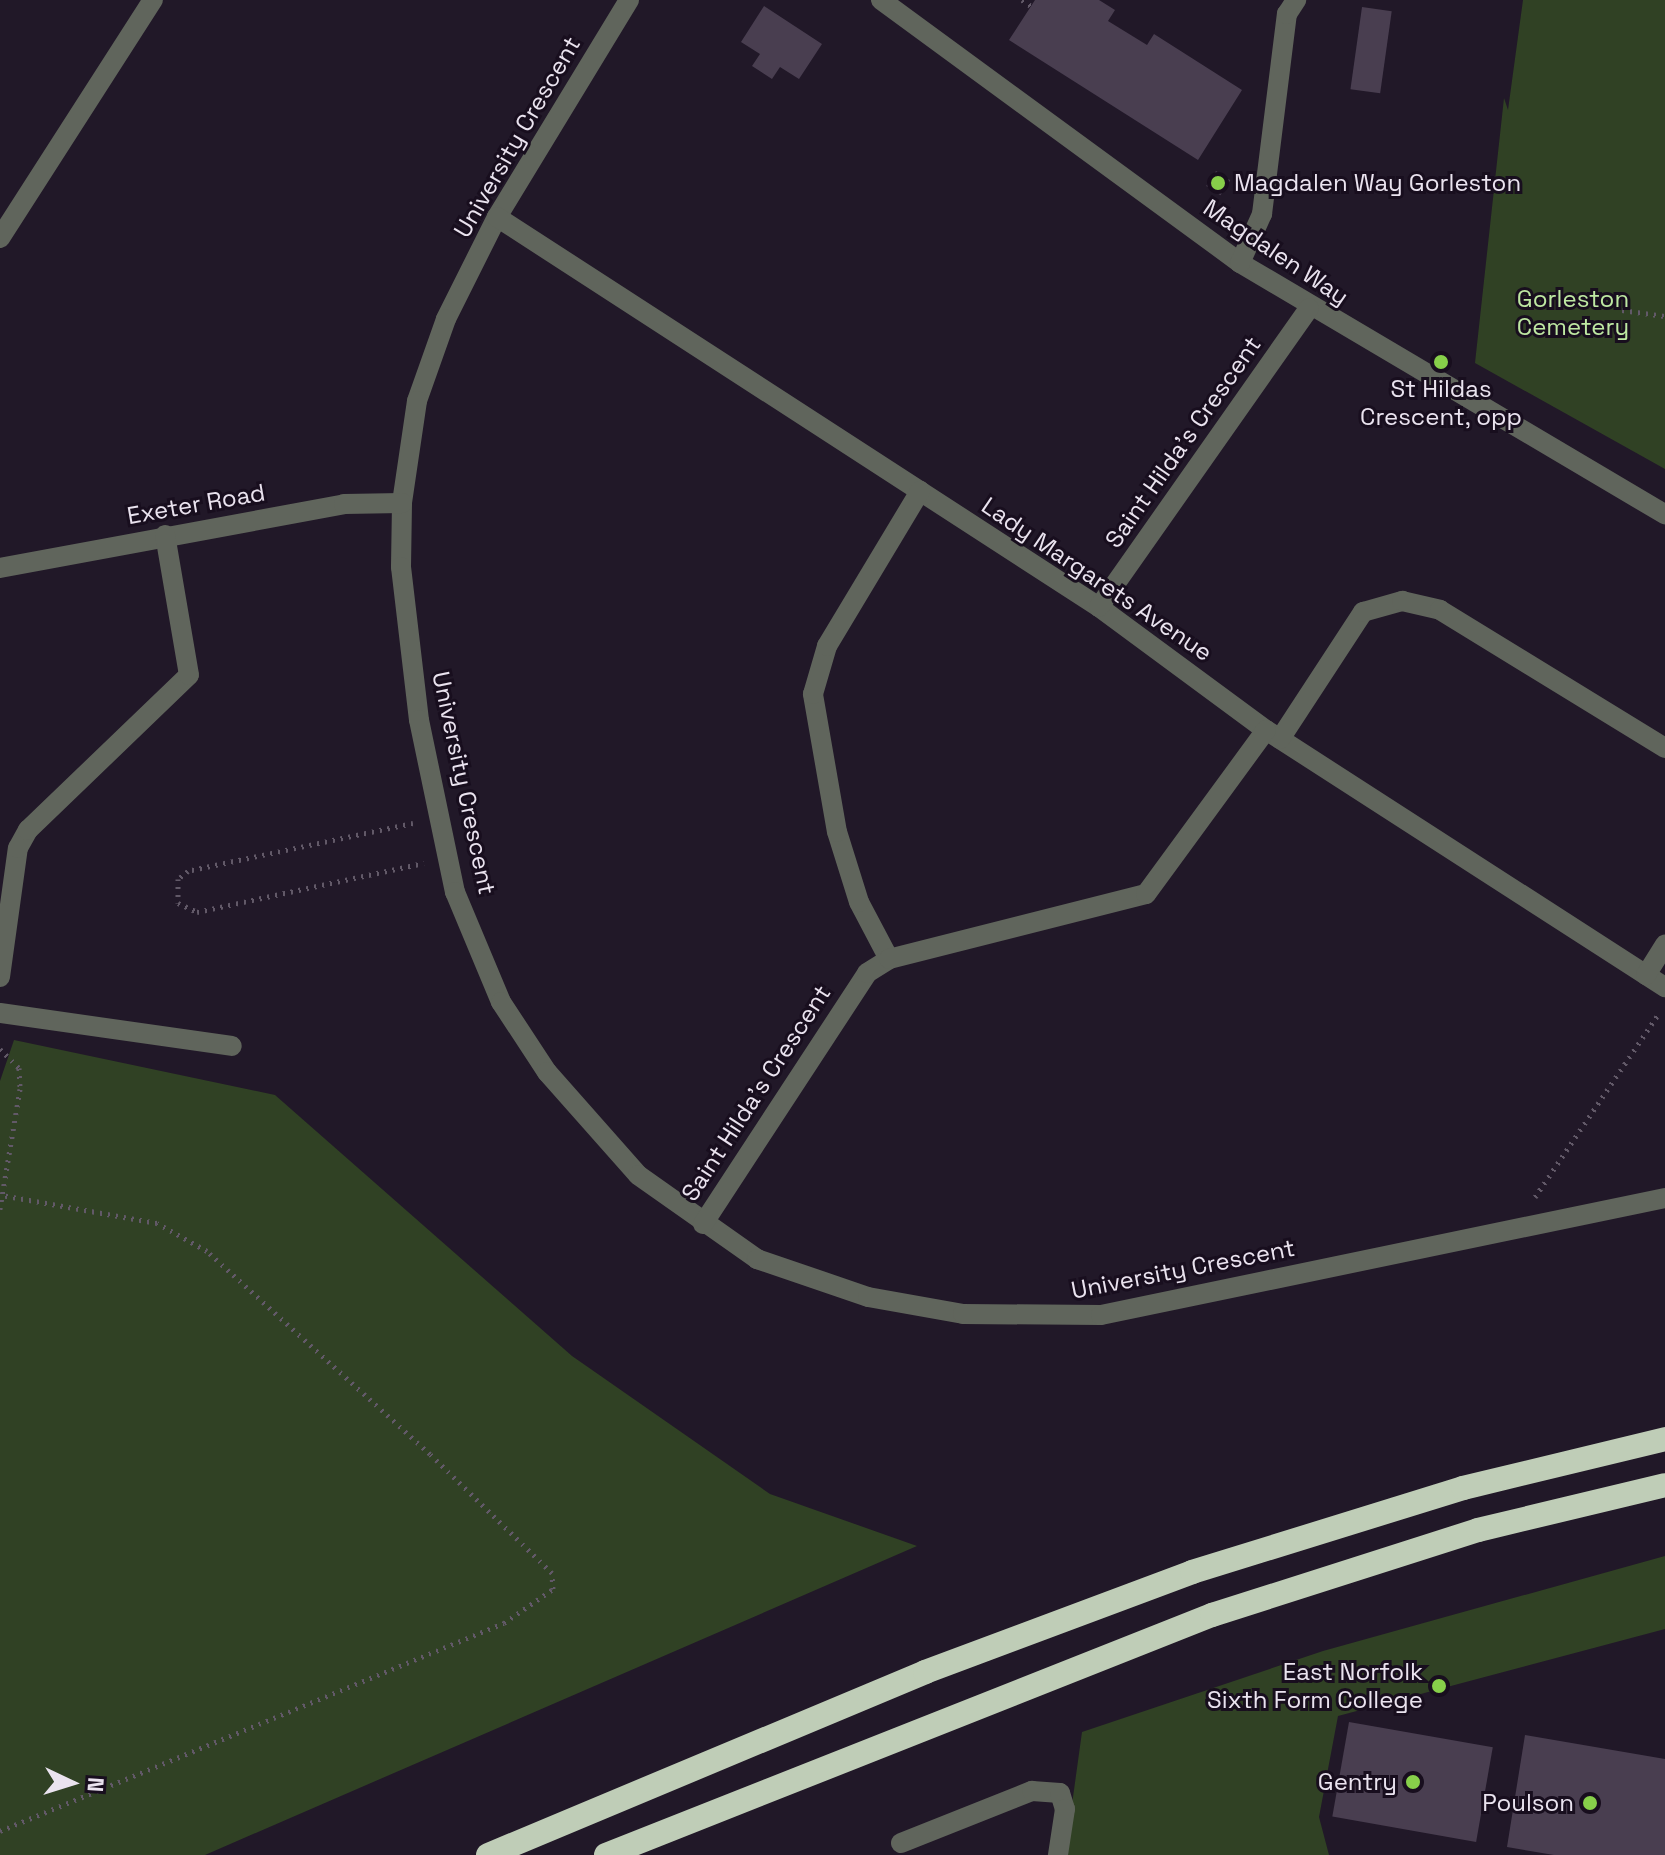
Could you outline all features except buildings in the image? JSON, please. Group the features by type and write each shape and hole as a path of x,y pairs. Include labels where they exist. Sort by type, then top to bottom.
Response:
{"highway":[{"path":"488,1855 925,1672 1192,1572 1463,1488 1665,1439"},
{"path":"606,1855 1212,1615 1478,1530 1665,1485"}],"street":[{"path":"0,238 153,0"},
{"name":"University Crescent","path":"629,0 497,217 446,319 417,401 402,503 401,567 419,720 467,919 501,1002 547,1072 638,1175 703,1224 757,1259 868,1297 1047,1320 1665,1198"},
{"name":"Magdalen Way","path":"881,0 1240,263 1309,308 1665,514"},
{"path":"1240,263 1262,214 1288,5"},
{"name":"Lady Margarets Avenue","path":"497,217 1099,607 1273,735 1665,987"},
{"name":"Saint Hilda's Crescent","path":"1099,607 1309,308"},
{"path":"889,959 859,902 837,832 813,694 827,646 920,491"},
{"name":"Exeter Road","path":"0,568 344,504 402,503"},
{"path":"0,977 18,848 28,830 189,675 165,535"},
{"name":"Saint Hilda's Crescent","path":"703,1224 843,1000 889,959 1146,894 1273,735 1363,612 1402,601 1440,610 1665,748"},
{"path":"1646,975 1665,945"},
{"path":"0,1013 232,1046"},
{"path":"902,1842 1032,1791 1060,1793 1065,1809 1058,1855"}],"path":[{"path":"1022,0 1031,6"},
{"path":"1622,310 1665,316"},
{"path":"422,821 188,871 178,879 178,903 197,912 430,862"},
{"path":"1515,1228 1665,1004"},
{"path":"0,1049 19,1068 20,1089 0,1209"},
{"path":"0,1831 504,1623 553,1589 552,1573 207,1251 157,1223 2,1195"}],"green space":[{"name":"Gorleston Cemetery","path":"1523,0 1665,0 1665,469 1475,363 1504,98 1508,110"},
{"path":"14,1040 275,1095 572,1356 770,1494 917,1546 205,1855 0,1855 0,1081"},
{"path":"1665,1556 1665,1629 1338,1716 1319,1817 1329,1855 1065,1855 1082,1732 1323,1651"}],"place":[{"name":"Magdalen Way Gorleston","path":"1218,183"},
{"name":"St Hildas Crescent, opp","path":"1441,362"},
{"name":"East Norfolk Sixth Form College","path":"1439,1686"},
{"name":"Gentry","path":"1413,1782"},
{"name":"Poulson","path":"1590,1803"}]}
